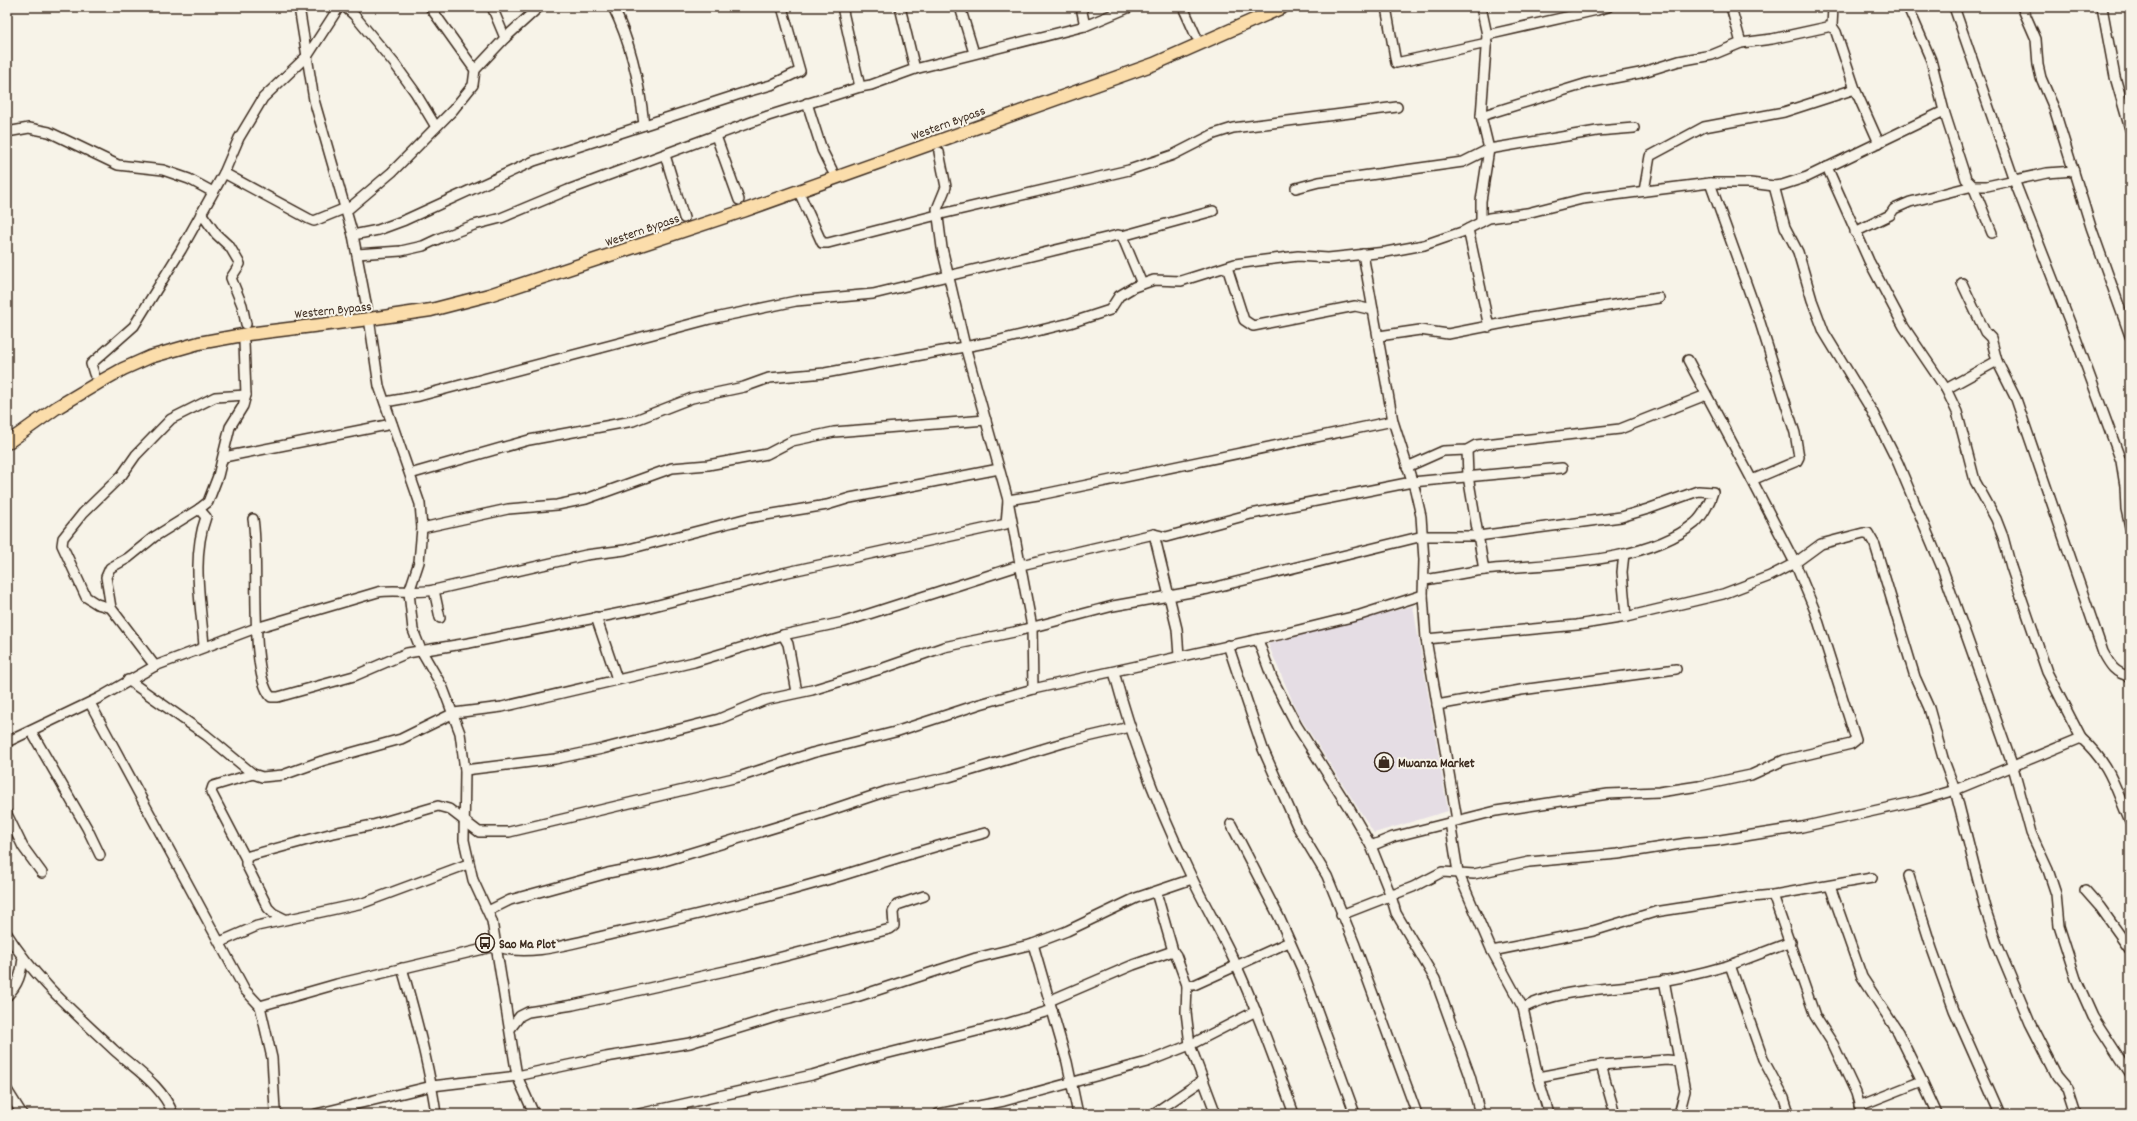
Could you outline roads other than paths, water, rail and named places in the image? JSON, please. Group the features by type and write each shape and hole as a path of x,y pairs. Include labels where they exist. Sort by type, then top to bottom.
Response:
{"main road":[{"name":"Western Bypass","path":"7,443 56,408 123,369 150,357 199,343 248,334 431,310 489,295 798,190 1154,64 1283,7"}],"street":[{"path":"299,7 317,111 353,235 367,308"},
{"path":"94,374 90,364 134,326 181,250 224,173 240,138 263,98 308,55 339,7"},
{"path":"345,7 354,15 394,63 436,127"},
{"path":"430,7 475,70"},
{"path":"492,7 505,38"},
{"path":"224,173 308,219 314,220 346,209 392,172 453,110 473,85 475,70 505,38 539,7"},
{"path":"614,7 634,66 640,90 644,125"},
{"path":"353,235 378,230 405,220 534,161 772,85 800,71 782,7"},
{"path":"842,7 860,87"},
{"path":"900,7 915,69"},
{"path":"960,7 974,53"},
{"path":"1081,7 1085,26"},
{"path":"356,254 401,252 423,246 474,225 501,218 568,190 807,103 871,85 915,69 1085,26 1130,7"},
{"path":"1183,7 1196,36"},
{"path":"1386,7 1396,63 1597,8 1608,7"},
{"path":"1481,7 1487,39 1480,116 1489,149 1481,201 1481,222"},
{"path":"1731,7 1742,42"},
{"path":"1833,7 1832,26 1836,32 1855,89 1879,144"},
{"path":"1908,7 1931,60 1944,111 1966,179 1973,186 1992,233"},
{"path":"1954,7 2014,180 2076,339 2121,461 2125,486 2126,509 2130,527"},
{"path":"2022,7 2036,39 2038,65 2041,78 2054,108 2130,336"},
{"path":"2102,7 2115,77 2130,129"},
{"path":"1480,116 1588,83 1640,73 1679,61 1712,55 1742,42 1772,39 1832,26"},
{"path":"1644,191 1650,156 1704,127 1784,112 1855,89"},
{"path":"807,103 820,144 832,170"},
{"path":"798,190 822,244 1128,170 1173,155 1214,134 1233,128 1397,107"},
{"path":"410,474 529,440 633,421 692,398 737,389 769,378 825,373 1030,333 1110,310 1119,296 1142,284 1154,280 1181,281 1227,267 1298,256 1328,258 1424,245 1468,229 1489,218 1552,207 1582,199 1710,183 1750,182 1774,186 1807,177 1879,144 1944,111"},
{"path":"7,132 29,128 49,132 118,165 163,170 188,179 213,192"},
{"path":"1296,188 1318,182 1463,162 1489,149 1597,131 1634,128"},
{"path":"716,136 739,200"},
{"path":"939,152 946,187 937,205 938,215 949,277 965,346 1008,500 1032,627 1033,689"},
{"path":"665,155 684,218"},
{"path":"1827,168 1855,232 1904,327 1946,389 1957,412 1975,481 1996,519 2052,684 2081,738 2101,758 2108,769 2130,822"},
{"path":"1855,232 1890,215 1894,209 1910,202 1973,186 1987,186 2047,173 2074,171"},
{"path":"1710,183 1759,319 1795,433 1799,457 1798,460 1752,480"},
{"path":"1774,186 1785,226 1798,252 1812,300 1824,332 1872,411 1898,463 1943,570 2013,767 2031,832 2048,870 2056,894 2059,926 2076,979 2093,1017 2130,1074"},
{"path":"385,402 426,394 710,319 796,301 873,294 949,277 1118,235 1122,236 1213,211"},
{"path":"201,213 216,234 230,247 240,264 231,278 242,305 246,324"},
{"path":"1468,229 1490,327"},
{"path":"1122,236 1142,284"},
{"path":"1363,254 1379,336 1393,421 1421,516 1425,580 1423,595 1426,639 1453,821 1458,872 1492,951 1523,1008 1538,1077 1549,1114"},
{"path":"1227,267 1244,320 1253,326 1355,306 1373,310"},
{"path":"1962,283 1985,332 1991,338 1997,361 2016,399 2103,652 2110,665 2118,673 2130,676"},
{"path":"1379,336 1420,330 1448,334 1530,318 1659,298"},
{"path":"2120,309 2130,307"},
{"path":"370,325 380,386 420,504 422,528 419,562 410,592 410,611 413,630 421,650 443,688 454,713 463,750 465,770 463,818 468,864 479,894 488,911 496,946 517,1076 534,1114"},
{"path":"155,666 111,608 106,583 110,568 128,558 169,526 199,509 208,502 224,457 230,427 243,406 246,395 244,342"},
{"path":"1371,846 1393,837 1496,811 1608,794 1659,792 1699,786 1751,774 1784,760 1854,743 1856,740 1849,712 1815,611 1795,563 1688,360"},
{"path":"1946,389 1997,361"},
{"path":"111,608 97,604 86,597 62,545 63,538 83,513 122,475 136,455 171,419 215,397 246,395"},
{"path":"1407,467 1443,451 1467,450 1476,445 1620,429 1706,395"},
{"path":"422,528 508,509 557,505 586,499 672,468 708,465 767,454 792,441 834,432 986,420"},
{"path":"1008,500 1044,494 1393,421"},
{"path":"224,457 392,424"},
{"path":"1467,450 1468,476 1484,570"},
{"path":"128,680 206,735 253,774 262,777 283,775 322,761 381,746 401,739 454,713 502,707 726,654 783,636 844,622 1020,565 1154,534 1166,537 1251,514 1412,482 1468,476 1522,473 1562,468"},
{"path":"7,742 90,703 155,666 204,646 256,628 378,592 394,590 410,592 434,590 586,555 625,550 748,518 814,507 999,469"},
{"path":"465,770 555,759 602,749 719,719 765,700 812,690 884,668 944,647 1032,627 1113,606 1208,589 1423,536 1478,536 1621,517 1698,491 1713,492 1710,501 1696,522 1679,534 1624,554 1559,565 1484,570 1425,580"},
{"path":"253,520 256,537 256,628 259,667 267,693 271,697 291,694 339,680 371,669 407,653 469,643 668,602 783,573 1006,524 1008,500"},
{"path":"199,509 206,517 202,528 197,561 204,646"},
{"path":"1426,639 1577,625 1626,617 1723,594 1770,576 1795,563 1821,544 1863,532 1868,533 1875,545 1915,677 1929,708 1942,754 1955,790 1985,908 1997,944 2030,1023 2057,1076 2068,1089 2076,1114"},
{"path":"1154,534 1177,629 1179,656"},
{"path":"1624,554 1622,572 1626,617"},
{"path":"434,590 440,618"},
{"path":"246,859 249,856 333,833 373,825 438,806 449,809 463,818 471,828 479,832 492,834 509,832 706,786 812,753 895,732 980,704 1033,689 1114,672 1228,645 1258,640 1360,615 1423,595"},
{"path":"596,617 617,679"},
{"path":"783,636 788,644 797,692"},
{"path":"1258,640 1272,678 1297,726 1349,808 1371,846 1391,896 1396,913 1435,979 1470,1076 1480,1114"},
{"path":"1228,645 1256,730 1297,826 1327,876 1341,915 1355,945 1417,1114"},
{"path":"1437,705 1521,690 1676,669"},
{"path":"1114,672 1130,727 1145,770 1192,879 1236,966 1256,1011 1294,1114"},
{"path":"90,703 245,990 260,1006 272,1058 275,1110 278,1114"},
{"path":"488,911 510,900 608,873 658,863 887,791 949,777 1066,742 1130,727"},
{"path":"32,731 87,828 100,855"},
{"path":"1341,915 1391,896 1442,872 1474,874 1529,862 1618,854 1769,833 1918,801 1955,790 2081,738"},
{"path":"253,774 213,786 211,792 246,859 246,864 268,908 273,913 286,919"},
{"path":"449,809 463,796"},
{"path":"7,814 23,847 42,873"},
{"path":"1231,824 1259,876 1302,969 1355,1114"},
{"path":"260,1006 402,968 496,946 517,951 542,949 624,931 814,883 907,854 985,833"},
{"path":"220,942 257,926 363,903 468,864"},
{"path":"1909,876 1932,949 1954,1010 2000,1114"},
{"path":"1492,951 1592,931 1655,912 1773,895 1872,878"},
{"path":"316,1114 347,1110 432,1086 517,1076 606,1057 690,1043 775,1017 850,999 976,958 1033,944 1067,931 1136,898 1192,879"},
{"path":"1830,886 1862,977 1898,1032 1937,1114"},
{"path":"2085,890 2100,907 2130,949"},
{"path":"1156,892 1173,951 1176,955 1187,986 1186,1012 1190,1045 1216,1114"},
{"path":"1773,895 1791,942 1815,1016 1833,1044 1856,1093 1861,1110 1922,1081"},
{"path":"510,1029 520,1016 528,1012 573,1005 743,967 890,929 894,926 893,912 897,905 924,896"},
{"path":"7,934 23,958 62,1001 120,1055 140,1070 165,1095 174,1114"},
{"path":"1187,986 1194,985 1289,942"},
{"path":"1523,1008 1552,996 1697,975 1730,965 1791,942"},
{"path":"1033,944 1072,1084 1078,1114"},
{"path":"639,1114 812,1075 868,1058 1009,1023 1050,1006 1133,965 1173,951"},
{"path":"7,996 16,987 19,980 23,958"},
{"path":"1730,965 1762,1059 1784,1098 1789,1114"},
{"path":"402,968 432,1086 436,1114"},
{"path":"1664,980 1678,1061 1685,1091 1679,1114"},
{"path":"938,1114 1004,1101 1072,1084 1147,1062 1190,1045 1256,1011"},
{"path":"1538,1077 1601,1065 1668,1060 1678,1061"},
{"path":"1601,1065 1615,1114"},
{"path":"1153,1114 1203,1080"},
{"path":"7,1090 22,1114"}],"place":[{"name":"Mwanza Market","path":"1384,762"},
{"name":"Sao Ma Plot","path":"485,943"}]}
